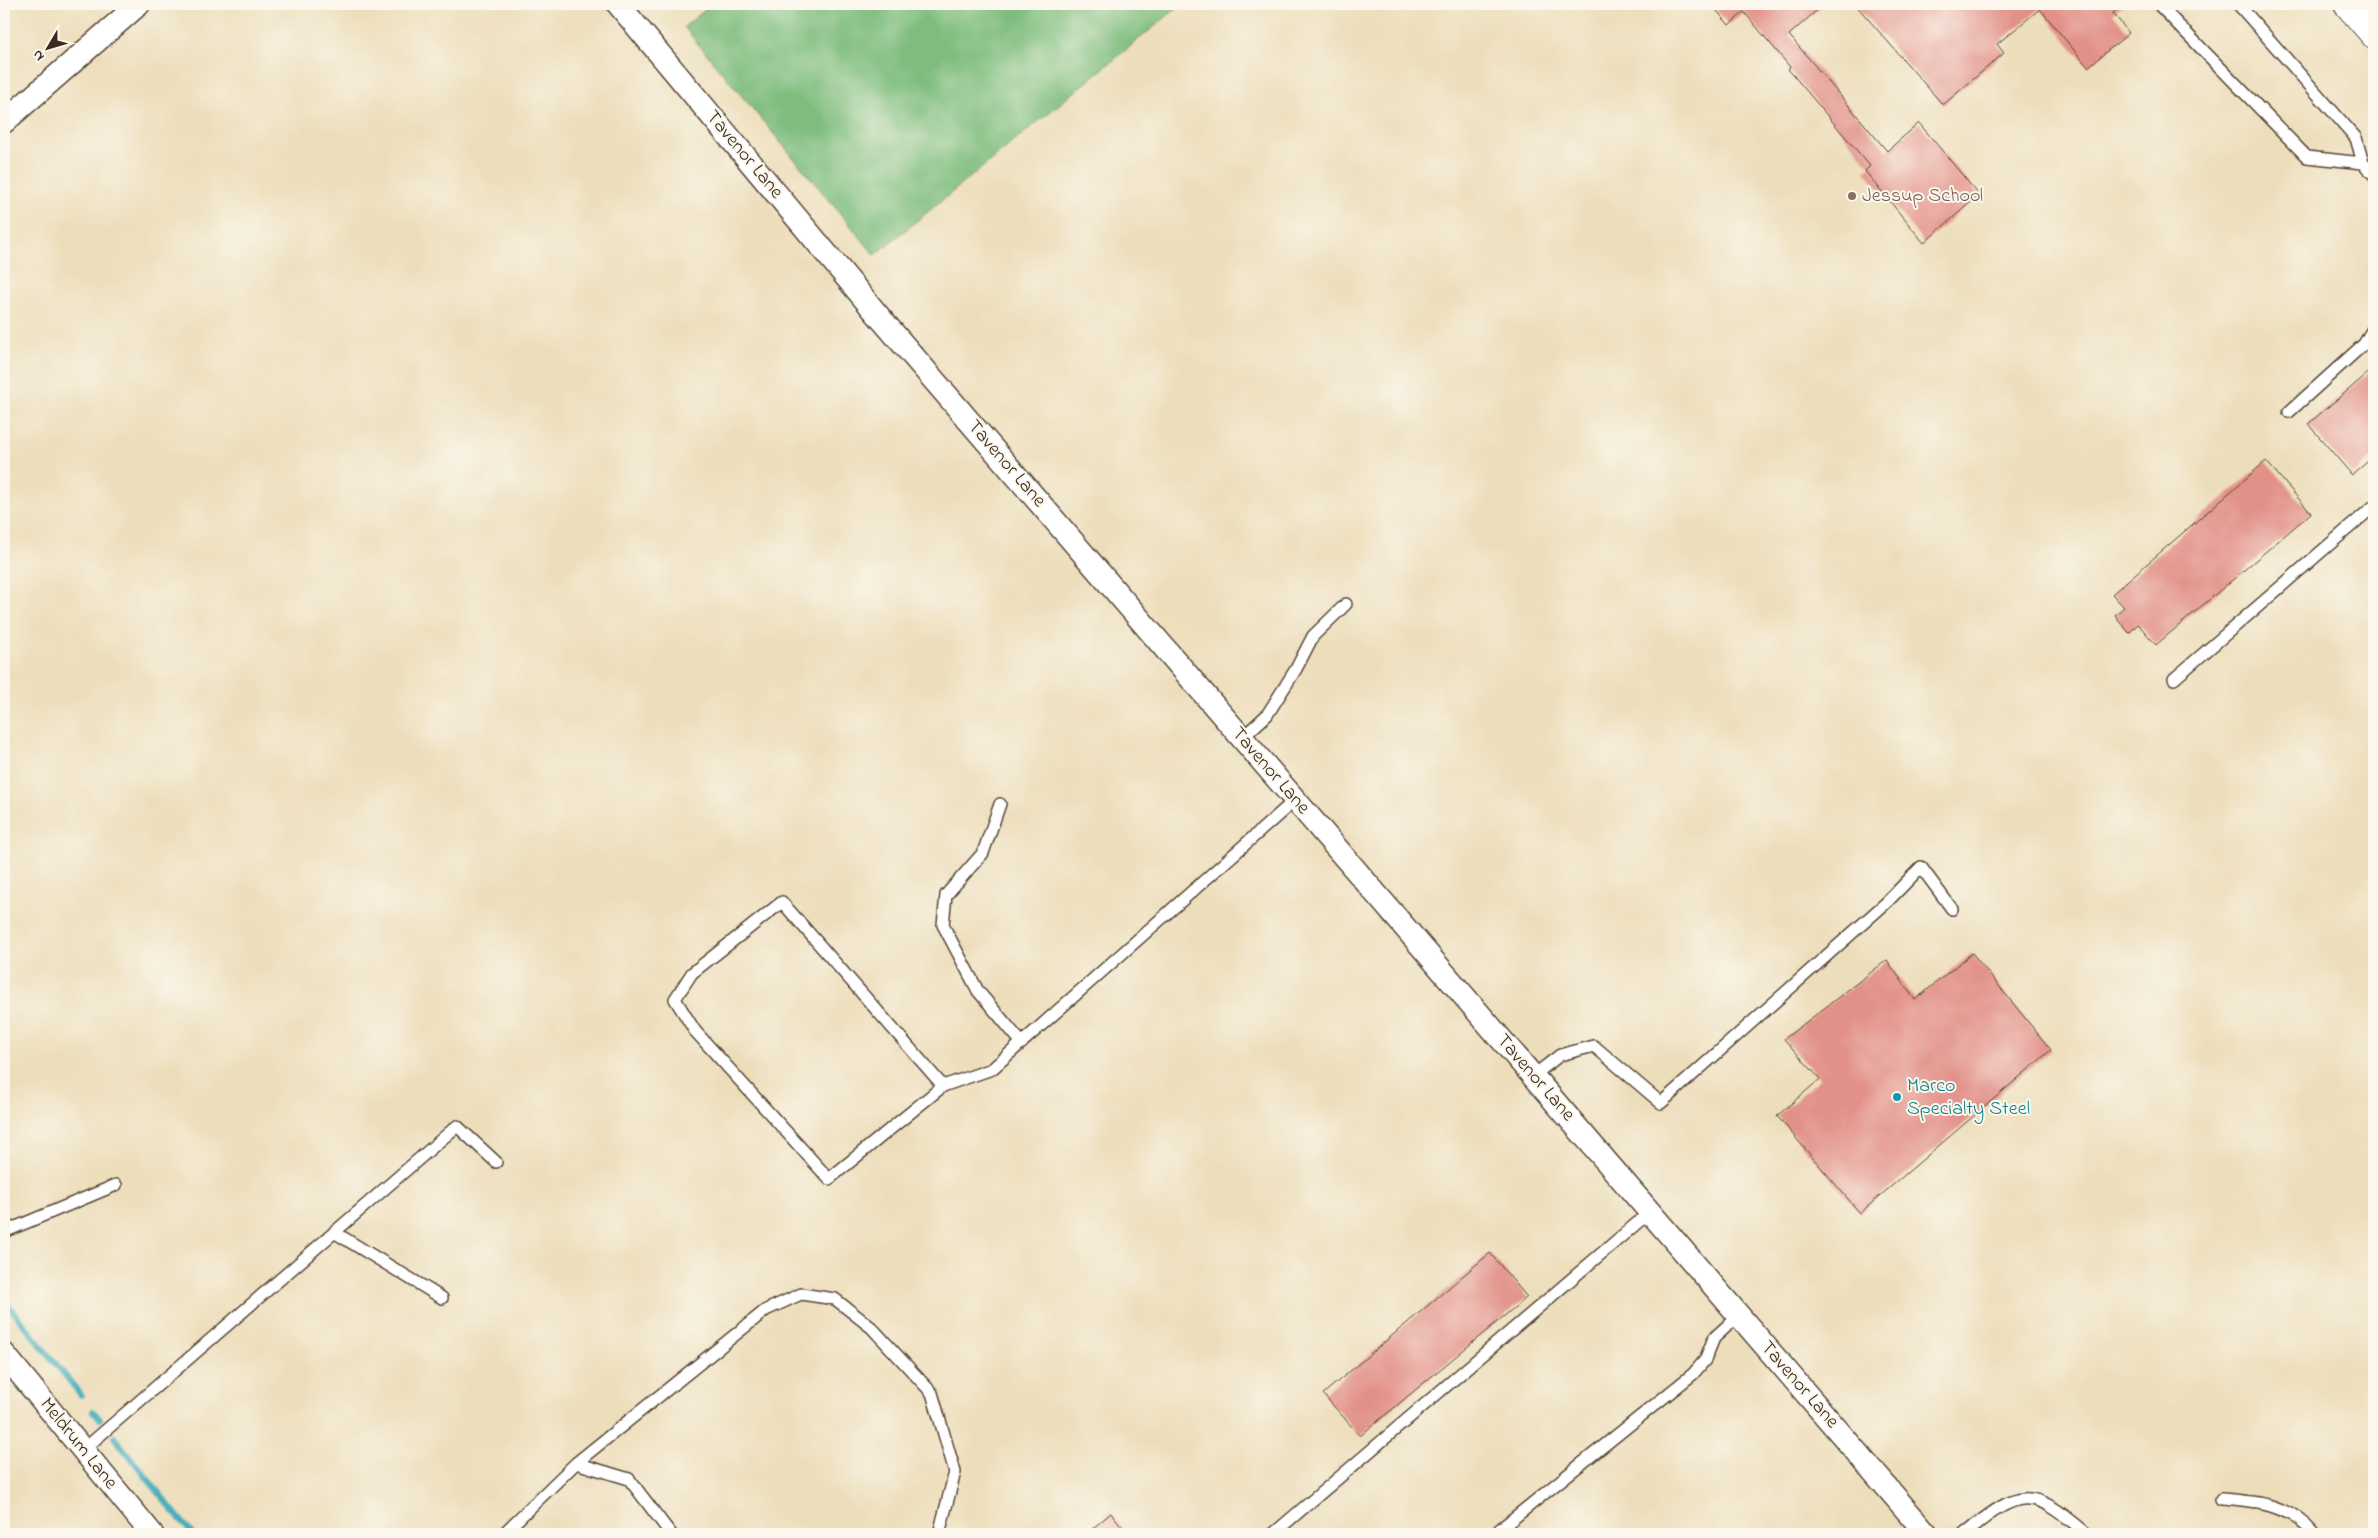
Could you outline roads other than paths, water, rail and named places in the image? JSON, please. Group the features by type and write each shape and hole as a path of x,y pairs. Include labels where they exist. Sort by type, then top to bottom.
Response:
{"main road":[{"path":"2348,4 2374,34"}],"street":[{"path":"4,122 139,4"},
{"name":"Tavenor Lane","path":"618,4 877,314 1927,1534"},
{"name":"Meldrum Lane","path":"4,1354 152,1534"}],"lane":[{"path":"2238,4 2356,138 2363,164 2374,175"},
{"path":"2160,6 2307,157 2363,164"},
{"path":"2289,412 2364,344 2374,327"},
{"path":"2174,679 2374,506"},
{"path":"1242,738 1267,715 1296,669 1313,636 1346,604"},
{"path":"943,1086 782,902 692,973 675,999 695,1031 828,1179 943,1086 992,1069 1295,800"},
{"path":"1000,804 983,854 946,895 943,925 978,991 1022,1043"},
{"path":"1533,1076 1560,1055 1594,1046 1661,1103 1887,902 1920,867 1952,909"},
{"path":"83,1450 457,1126 496,1162"},
{"path":"4,1232 116,1185"},
{"path":"1273,1534 1650,1212"},
{"path":"334,1232 442,1298"},
{"path":"503,1534 576,1463 766,1310 801,1294 835,1299 872,1328 932,1393 954,1472 945,1515 937,1534"},
{"path":"1494,1534 1693,1374 1705,1360 1714,1338 1739,1315"},
{"path":"576,1463 629,1479 670,1534"},
{"path":"1964,1534 2010,1501 2029,1498 2044,1502 2087,1534"},
{"path":"2221,1499 2253,1502 2281,1508 2304,1522 2314,1534"}],"waterway":[{"path":"4,1300 81,1395"},
{"path":"93,1411 100,1419"},
{"path":"114,1437 192,1534"}],"place":[{"name":"Jessup School","path":"1852,196"},
{"name":"Marco Specialty Steel","path":"1897,1097"}]}
